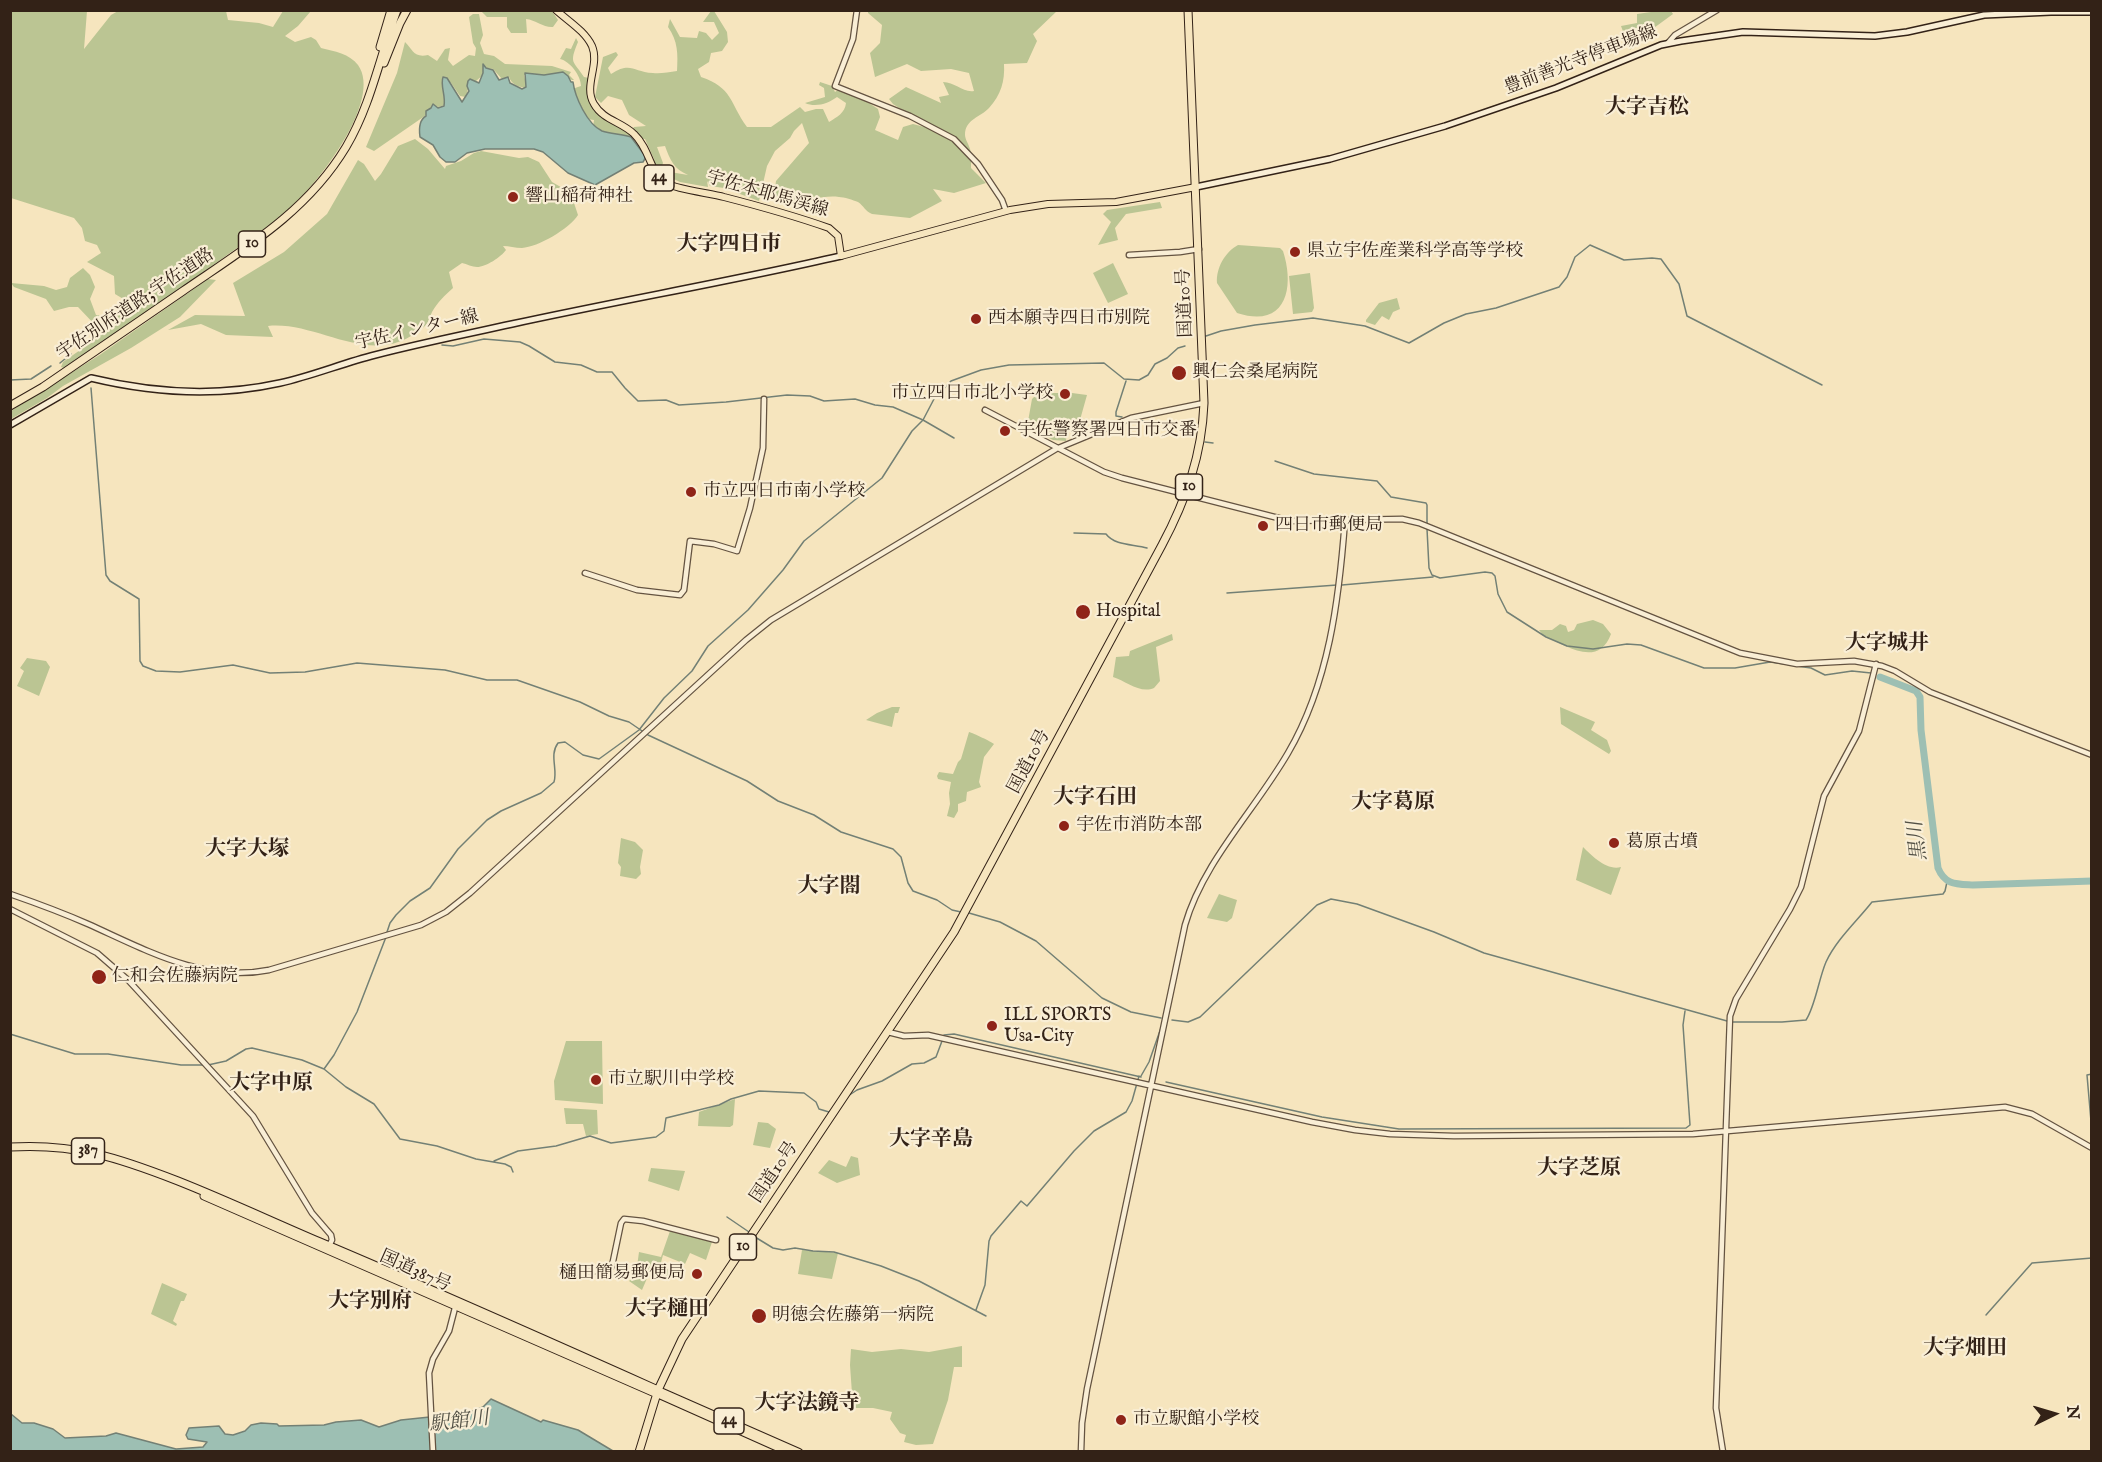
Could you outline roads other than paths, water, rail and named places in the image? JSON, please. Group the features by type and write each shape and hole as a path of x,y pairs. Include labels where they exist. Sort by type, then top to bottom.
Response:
{"highway":[{"path":"367,102 391,10"},
{"name":"宇佐別府道路;宇佐道路","path":"10,407 257,240 287,218 301,204 328,174 350,139 367,102 398,10"},
{"path":"367,102 407,10"},
{"name":"国道10号","path":"640,1449 658,1392 687,1331 943,950 966,912 1167,537 1186,495 1199,449 1204,403 1188,10"},
{"name":"国道387号","path":"10,1147 54,1146 92,1152 130,1162 658,1392"}],"main road":[{"name":"宇佐本耶馬渓線","path":"556,10 585,36 592,47 594,57 590,90 593,103 603,115 639,138 661,180 671,185 725,197 830,228 838,238 841,256"},
{"name":"豊前善光寺停車場線","path":"1196,187 1330,159 1445,126 1540,94 1668,44 1743,32 1875,36 1906,32 1984,15 2091,12"},
{"path":"841,256 1006,211 1048,204 1121,201 1196,187"},
{"name":"宇佐インター線","path":"10,425 91,378 181,392 219,391 268,385 309,376 394,350 614,301 841,256"},
{"name":"44","path":"658,1392 787,1452"},
{"name":"44","path":"658,1392 799,1452"}],"street":[{"path":"857,10 853,39 836,86 910,116 954,139 978,164 1004,202 1006,211"},
{"path":"1668,44 1675,35 1717,10"},
{"path":"1129,255 1199,249"},
{"path":"585,573 636,590 681,595 684,590 690,541 714,544 736,551 750,508 763,448 764,399"},
{"path":"10,894 75,918 158,954 213,972 245,973 269,970 431,921 466,896 764,625 1060,447 1131,418 1204,403"},
{"path":"985,410 1113,475 1290,521 1405,520 1424,525 1744,655 1797,664 1854,661 1876,664 1895,671 1930,692 2091,756"},
{"path":"1081,1452 1087,1389 1184,930 1192,902 1208,872 1289,752 1315,693 1326,654 1340,582 1345,520"},
{"path":"1723,1452 1716,1408 1730,1018 1736,999 1801,887 1824,796 1860,727 1876,664"},
{"path":"10,909 91,950 107,961 206,1065 256,1120 312,1213 331,1235 328,1248"},
{"path":"888,1032 901,1035 925,1034 1318,1123 1382,1133 1454,1136 1726,1132 2009,1107 2032,1114 2091,1148"},
{"path":"580,1275 608,1269 612,1266 621,1222 624,1219 642,1221 716,1240"},
{"path":"433,1452 428,1380 430,1367 449,1331 456,1304"}],"water":[{"path":"483,64 486,68 493,70 499,80 508,77 510,83 522,89 526,87 525,73 544,75 563,72 573,82 579,102 591,122 602,131 631,137 646,157 643,162 634,163 595,185 568,173 543,152 534,149 485,149 467,153 455,162 446,162 433,145 420,137 421,123 426,116 426,111 433,104 438,108 444,106 443,77 447,78 462,102 469,91 468,81 470,79 479,83 483,73"},
{"name":"駅館川","path":"491,1399 541,1422 543,1420 578,1430 613,1451 14,1452 11,1450 11,1414 22,1423 34,1423 53,1429 65,1438 106,1436 116,1433 176,1449 203,1447 207,1442 188,1439 186,1435 189,1428 219,1426 225,1434 233,1435 245,1431 251,1425 261,1423 279,1426 324,1425 361,1420 379,1427 401,1420 468,1413 483,1407"}],"waterway":[{"path":"1206,336 1255,325 1313,318 1365,326 1409,343 1444,323 1466,314 1496,308 1559,287 1567,277 1575,257 1590,245 1624,260 1661,259 1679,284 1687,316 1822,385"},
{"path":"442,345 453,346 484,339 520,342 555,362 581,365 597,372 612,372 638,401 666,400 679,405 787,395 810,396 824,401 855,399 893,407 923,420 934,399 951,381 981,370 1009,365 1104,363 1124,379 1139,380 1148,375 1155,364 1167,358 1178,348 1185,346"},
{"path":"60,363 71,354"},
{"path":"10,380 31,379 51,366"},
{"path":"1122,417 1116,416 1116,412 1126,381"},
{"path":"91,388 106,575 110,581 139,599 140,661 143,666 156,671 180,672 233,665 270,673 305,672 357,663 445,670 487,680 517,680 629,722 648,735 747,781 778,801 814,815 841,832 893,849 901,857 908,883 913,891 961,912"},
{"path":"387,932 396,915 410,901 430,888 458,849 487,820 541,793 554,782 554,752 558,743 565,742 583,755 599,759 639,730 664,698 692,671 708,646 748,610 783,570 804,541 882,478 912,431 923,420 954,438"},
{"path":"1134,421 1143,421 1153,425"},
{"path":"1205,442 1213,443"},
{"path":"1275,461 1314,474 1377,481 1391,497 1426,503 1427,525"},
{"path":"1427,529 1429,568 1432,575 1440,578 1492,573 1495,576 1498,594 1507,612 1546,637 1567,646 1593,649 1627,644 1641,645 1704,668 1735,668 1770,662 1792,665"},
{"path":"1074,533 1106,534 1114,541 1147,548"},
{"path":"1342,585 1433,577"},
{"path":"1227,593 1337,585"},
{"path":"1797,666 1811,668 1825,675 1852,671 1871,673"},
{"name":"黒川","path":"1880,677 1916,691 1920,697 1921,730 1938,868 1944,878 1956,884 1973,885 2092,881"},
{"path":"1732,1022 1806,1020 1830,954 1872,902 1943,894 1947,882"},
{"path":"1172,1020 1188,1022 1200,1017 1317,905 1331,899 1357,904 1484,953 1727,1021"},
{"path":"969,913 1000,922 1036,941 1102,998 1131,1012 1161,1018"},
{"path":"324,1069 357,1012 386,937"},
{"path":"1166,1082 1322,1117 1399,1129 1686,1128 1690,1125 1683,1025 1685,1011"},
{"path":"1141,1076 1149,1062 1162,1025"},
{"path":"10,1034 75,1054 108,1054 181,1065 204,1065"},
{"path":"944,1035 954,1034 1141,1077"},
{"path":"848,1096 912,1064 924,1063 936,1057 942,1041"},
{"path":"208,1065 226,1061 252,1048 302,1060 324,1069 346,1087 374,1104 400,1139 437,1146 476,1159 505,1164 511,1167 513,1172"},
{"path":"2092,1074 2087,1075 2092,1133"},
{"path":"976,1310 985,1285 991,1236 1021,1201 1027,1206 1094,1131 1126,1112 1132,1101 1139,1076"},
{"path":"494,1161 518,1151 556,1146 590,1136 611,1143 656,1137 664,1131 666,1118 719,1105 759,1091 804,1093 816,1102 819,1109 831,1111"},
{"path":"727,1217 749,1232"},
{"path":"755,1237 773,1248 834,1252 881,1266 919,1281 986,1316"},
{"path":"1986,1315 2032,1263 2092,1258"}],"place":[{"name":"響山稲荷神社","path":"513,197"},
{"name":"県立宇佐産業科学高等学校","path":"1295,252"},
{"name":"西本願寺四日市別院","path":"976,319"},
{"name":"興仁会桑尾病院","path":"1179,373"},
{"name":"市立四日市北小学校","path":"1065,394"},
{"name":"宇佐警察署四日市交番","path":"1005,431"},
{"name":"市立四日市南小学校","path":"691,492"},
{"name":"四日市郵便局","path":"1263,526"},
{"name":"Hospital","path":"1083,612"},
{"name":"宇佐市消防本部","path":"1064,826"},
{"name":"葛原古墳","path":"1614,843"},
{"name":"仁和会佐藤病院","path":"99,977"},
{"name":"ILL SPORTS Usa-City","path":"992,1026"},
{"name":"市立駅川中学校","path":"596,1080"},
{"name":"樋田簡易郵便局","path":"697,1274"},
{"name":"明徳会佐藤第一病院","path":"759,1316"},
{"name":"市立駅館小学校","path":"1121,1420"}],"district":[{"name":"大字吉松","path":"1647,109"},
{"name":"大字四日市","path":"729,246"},
{"name":"大字城井","path":"1887,645"},
{"name":"大字石田","path":"1095,799"},
{"name":"大字葛原","path":"1393,804"},
{"name":"大字大塚","path":"247,851"},
{"name":"大字閤","path":"829,888"},
{"name":"大字中原","path":"271,1085"},
{"name":"大字辛島","path":"931,1141"},
{"name":"大字芝原","path":"1579,1170"},
{"name":"大字別府","path":"370,1303"},
{"name":"大字樋田","path":"667,1311"},
{"name":"大字畑田","path":"1965,1350"},
{"name":"大字法鏡寺","path":"807,1405"}]}
